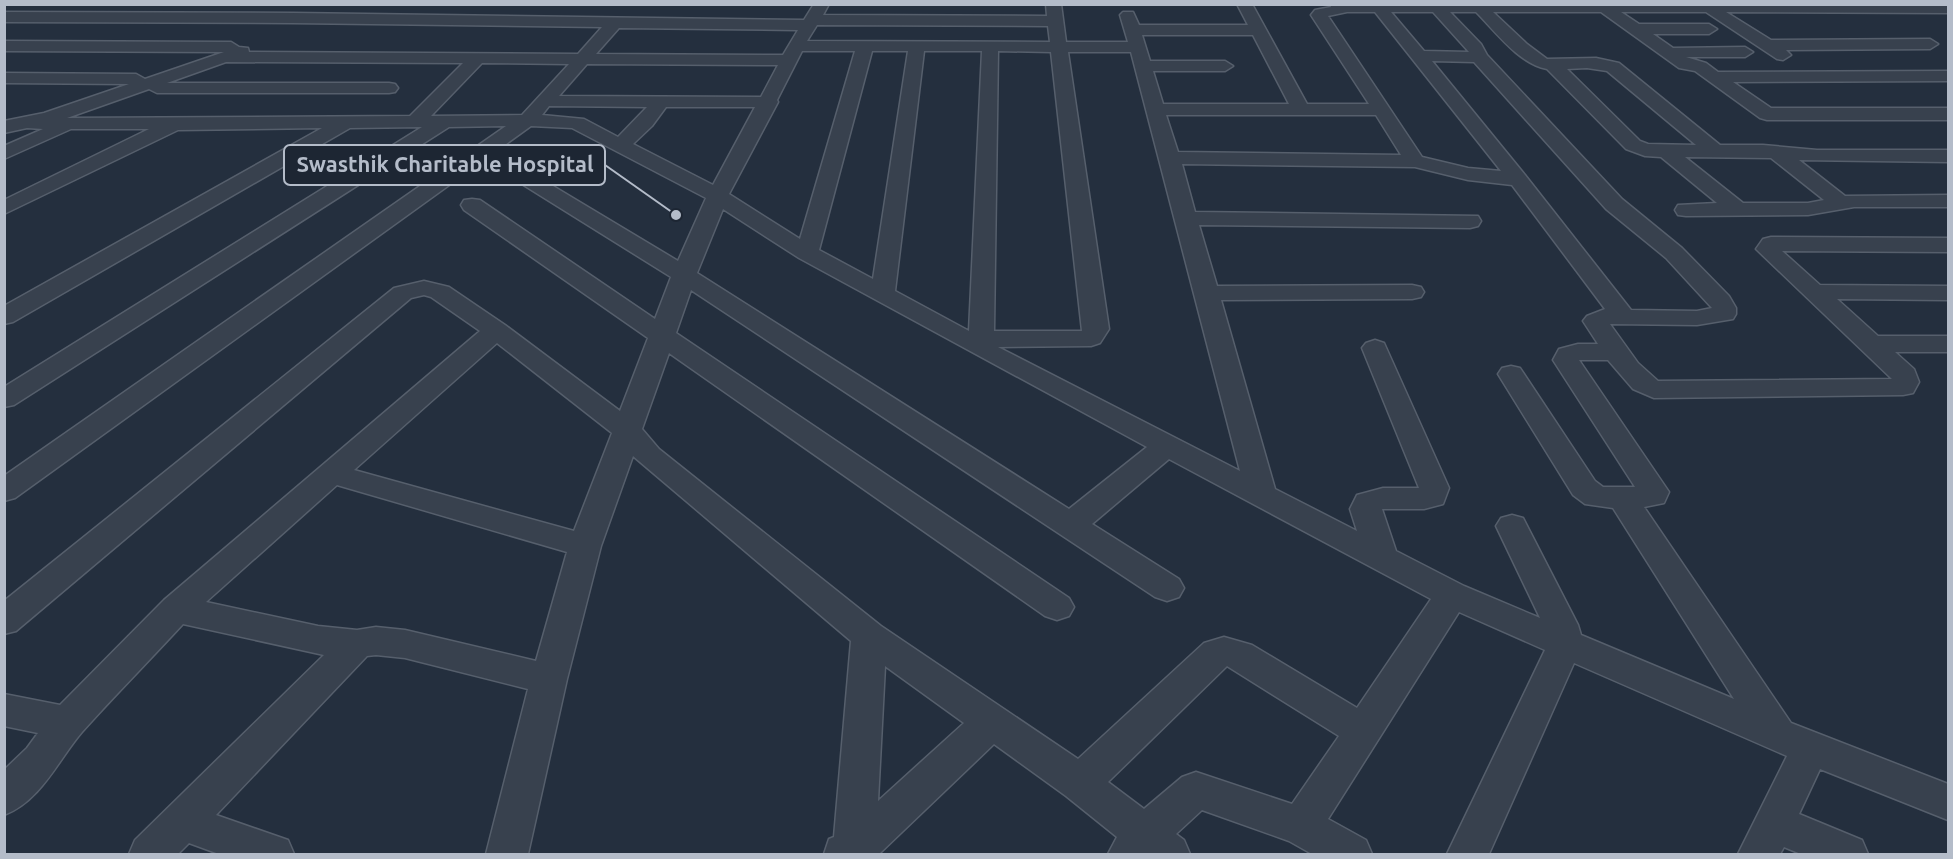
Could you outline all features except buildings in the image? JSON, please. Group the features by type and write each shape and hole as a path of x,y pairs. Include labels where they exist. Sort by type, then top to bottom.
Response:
{"street":[{"path":"190,19 213,4"},
{"path":"30,123 378,4"},
{"path":"919,20 922,4"},
{"path":"1244,4 1301,110"},
{"path":"1416,161 1319,14 1338,11 1340,10 1338,6 1947,7"},
{"path":"1378,6 1518,178 1624,316"},
{"path":"1432,6 1475,47 1479,57 1614,204 1674,253 1724,308 1724,314 1711,317 1605,316 1596,321 1616,352 1645,387 1654,390 1903,387 1906,382 1905,375 1770,254 1768,246 1777,244 1948,245"},
{"path":"1491,7 1538,61 1551,64 1604,64 1612,67 1715,151"},
{"path":"1709,7 1798,64"},
{"path":"1784,7 1812,24"},
{"path":"1606,8 1685,64 1700,67 1767,114 1948,114"},
{"path":"1862,8 1948,54"},
{"path":"223,57 583,58 805,31 919,20 1054,13 1096,329 1091,338 981,343"},
{"path":"4,17 293,18 615,23 805,31 865,46 1059,47 1258,30"},
{"path":"67,69 154,18"},
{"path":"951,46 953,20"},
{"path":"7,487 527,120 615,23"},
{"path":"1636,29 1709,28"},
{"path":"507,855 549,679 585,546 684,275 718,196 805,31"},
{"path":"1135,40 1226,66"},
{"path":"1135,40 1170,158 1262,496"},
{"path":"1768,45 1930,44"},
{"path":"4,46 254,47"},
{"path":"807,252 865,46"},
{"path":"883,292 917,46"},
{"path":"981,343 990,46"},
{"path":"1668,52 1745,52"},
{"path":"1419,56 1479,57"},
{"path":"419,117 478,58"},
{"path":"1551,64 1633,145 1645,150 1776,152 1817,156 1948,156"},
{"path":"1714,77 1948,76"},
{"path":"4,78 159,79"},
{"path":"133,88 389,88"},
{"path":"544,101 769,102"},
{"path":"620,147 645,122 660,102"},
{"path":"1156,109 1383,110"},
{"path":"4,399 445,121"},
{"path":"4,127 30,123 570,121 718,196 807,252 981,343 1167,446 1452,595 1794,742 1948,802"},
{"path":"4,317 347,122"},
{"path":"4,153 71,123"},
{"path":"4,208 176,124"},
{"path":"1666,151 1736,208"},
{"path":"1776,152 1841,203"},
{"path":"1170,158 1416,161 1468,174 1518,178"},
{"path":"516,172 684,275 1167,588"},
{"path":"1686,210 1814,208 1841,203 1948,201"},
{"path":"472,205 1058,607"},
{"path":"1186,218 1470,221"},
{"path":"4,621 404,293 416,289 432,288 496,330 628,430 649,456 869,636 1080,783 1148,848 1196,789 1301,826 1351,855"},
{"path":"1813,291 1948,293"},
{"path":"1207,293 1412,292"},
{"path":"4,797 41,760 67,723 176,609 496,330"},
{"path":"1872,344 1948,344"},
{"path":"1375,348 1434,488 1432,496 1424,499 1382,499 1368,503 1366,509 1382,558"},
{"path":"1511,374 1584,488 1596,497 1653,496 1654,492 1566,360 1568,355 1578,352 1616,352"},
{"path":"1069,526 1167,446"},
{"path":"330,473 585,546"},
{"path":"1622,498 1794,742"},
{"path":"1468,855 1565,645 1561,625 1512,526"},
{"path":"1301,826 1452,595"},
{"path":"176,609 318,640 357,644 376,641 405,644 549,679"},
{"path":"849,853 869,636"},
{"path":"150,855 357,644"},
{"path":"1080,783 1217,653 1224,651 1239,655 1363,732"},
{"path":"4,710 67,723"},
{"path":"849,853 992,721"},
{"path":"1794,742 1767,839 1847,855"},
{"path":"182,822 273,855"}],"place":[{"name":"Swasthik Charitable Hospital","path":"676,215"}]}
